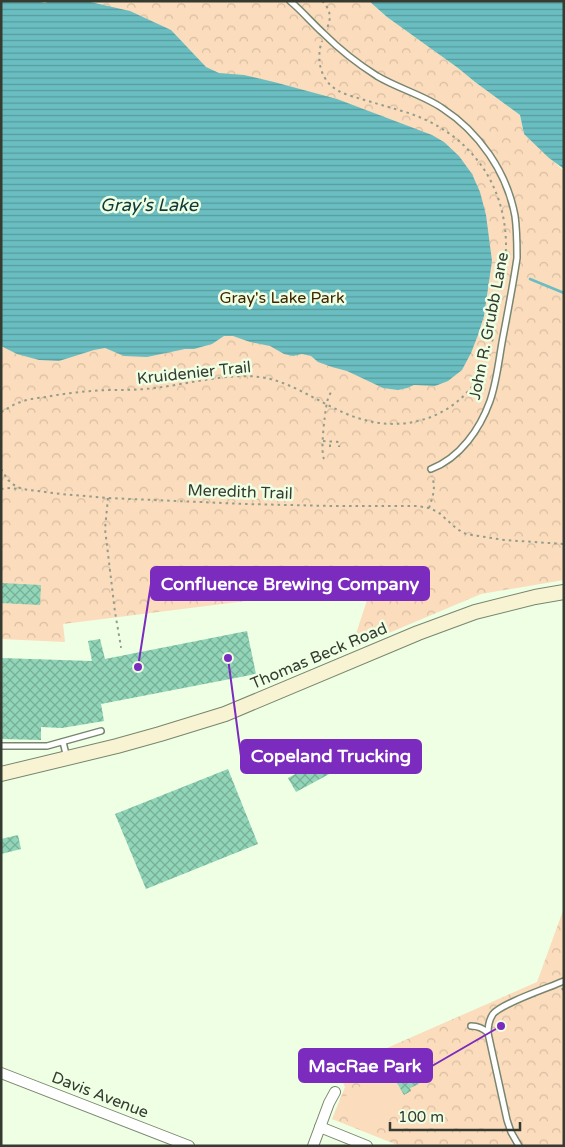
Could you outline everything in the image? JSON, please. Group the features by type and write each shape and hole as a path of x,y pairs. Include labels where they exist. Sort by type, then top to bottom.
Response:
{"main road":[{"name":"Thomas Beck Road","path":"1,774 160,734 226,714 418,633 476,612 535,596 564,592"}],"street":[{"name":"Davis Avenue","path":"1,1073 170,1142 189,1146"},
{"path":"313,1146 335,1092"},
{"path":"320,1127 367,1146"}],"lane":[{"name":"John R. Grubb Lane","path":"290,1 324,35 350,57 377,76 441,107 465,125 480,141 493,161 503,178 510,196 515,216 517,258 496,377 490,400 482,420 470,439 448,460 431,469"},
{"path":"1,746 47,746 101,731"},
{"path":"63,742 68,758"},
{"path":"519,1146 507,1120 488,1033 490,1021 498,1010 511,1003 563,986"},
{"path":"471,1026 478,1026 488,1033"}],"path":[{"name":"Kruidenier Trail","path":"1,412 19,402 52,396 93,391 140,390 230,377 260,377 282,383 360,419 373,422 409,424 437,415 452,406 475,383 488,356 506,250 505,226 497,194 487,173 474,156 446,131 426,120 405,112 348,95 333,88 323,75 319,59 319,48 331,16 329,9 322,1"},
{"path":"324,459 322,452 327,405 332,390"},
{"path":"323,441 339,442 339,447"},
{"path":"330,441 330,447"},
{"path":"1,469 8,480 22,489"},
{"path":"429,508 435,486 431,469"},
{"name":"Meredith Trail","path":"1,489 22,489 108,498 246,504 417,506 438,512 462,532 477,537 564,544"},
{"path":"108,498 105,530 120,647"},
{"path":"563,986 564,993"}],"green space":[{"name":"Gray's Lake Park","path":"1,1 369,1 387,17 520,115 524,134 564,171 564,580 481,594 351,649 372,585 63,624 65,642 1,639"},
{"path":"564,908 564,1146 400,1146 332,1119 345,1087 337,1070 537,982"},
{"path":"382,1072 404,1105 365,1131 343,1098"}],"water":[{"name":"Gray's Lake","path":"1,1 35,1 45,3 50,1 86,1 130,11 171,30 206,67 219,73 244,75 337,99 432,135 444,142 459,156 472,174 480,192 486,215 492,261 484,316 471,353 462,370 448,381 435,386 414,385 398,390 383,388 347,371 318,362 311,356 284,354 270,346 233,336 224,336 212,344 194,349 185,349 147,357 124,356 105,348 59,361 39,360 17,354 1,346"},
{"path":"369,1 561,1 564,3 564,169 549,158 524,134 520,115 387,17"}],"building":[{"path":"1,583 41,585 40,605 1,603"},
{"path":"247,631 256,674 101,704 104,721 62,728 41,727 41,740 1,739 1,658 92,661 88,641 100,639 105,659"},
{"path":"325,758 333,772 296,792 288,778"},
{"path":"228,769 258,844 146,889 115,814"},
{"path":"18,835 21,849 1,854 1,839"},
{"path":"416,1077 419,1084 410,1088 411,1091 404,1095 397,1083 405,1079 406,1082"}],"waterway":[{"path":"530,279 564,293"}],"place":[{"name":"Copeland Trucking","path":"228,658"},
{"name":"Confluence Brewing Company","path":"138,667"},
{"name":"MacRae Park","path":"501,1026"}]}
